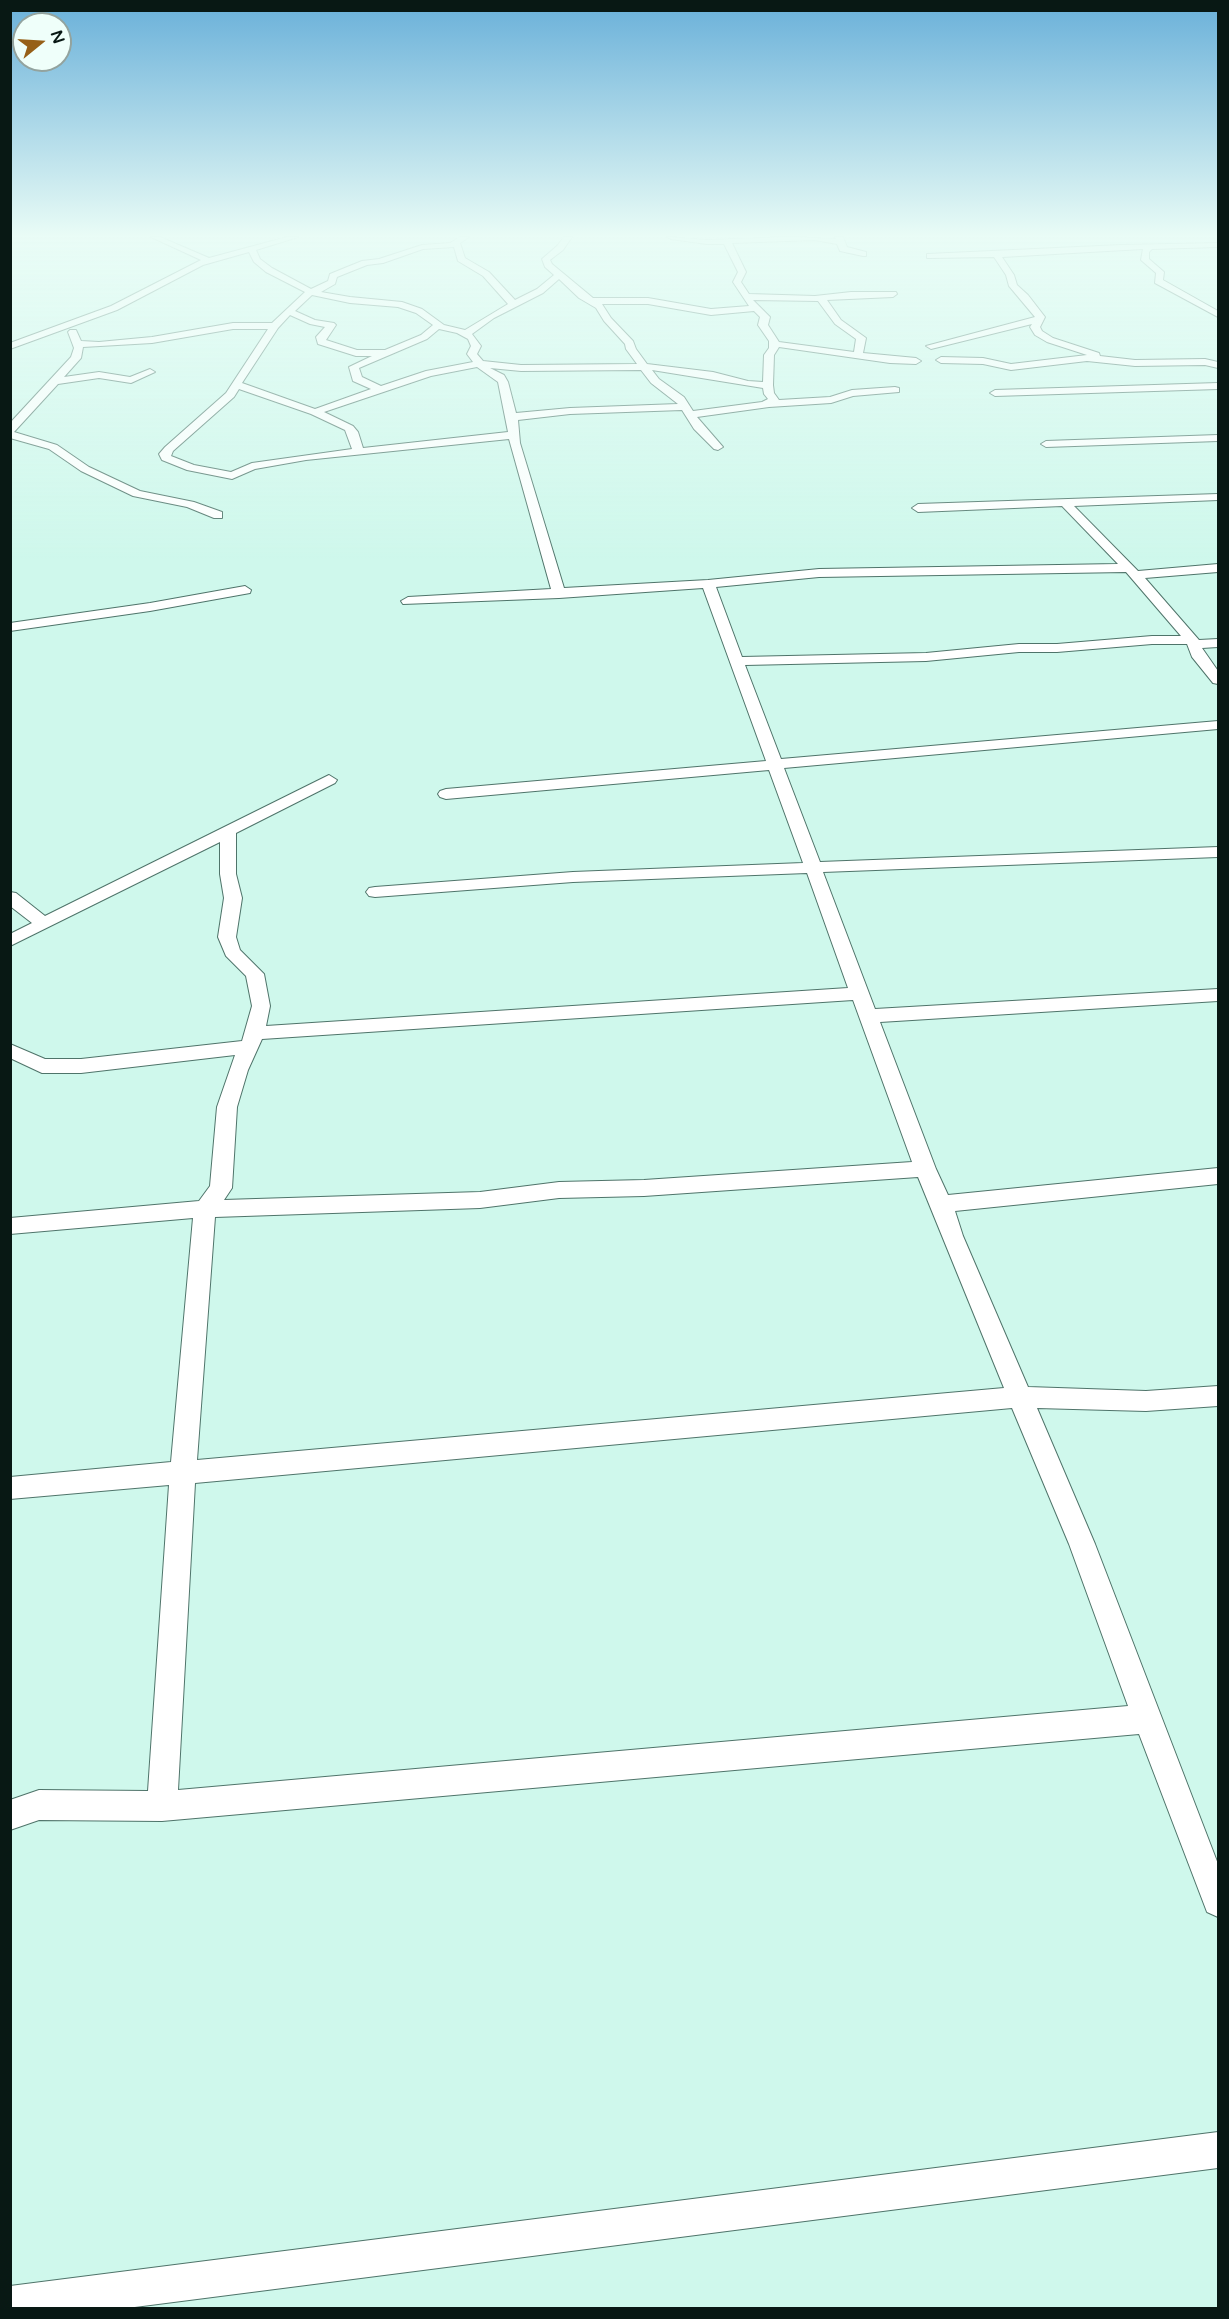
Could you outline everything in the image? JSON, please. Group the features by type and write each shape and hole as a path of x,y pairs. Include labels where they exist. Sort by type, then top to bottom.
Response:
{"street":[{"path":"78,345 76,358 16,418 10,432 53,447 85,469 137,494 182,502 219,515"},
{"path":"262,345 230,395 169,450 165,454 166,458 191,468 232,476 259,464 358,450 436,445 515,435"},
{"path":"330,345 356,353 386,353"},
{"path":"381,390 359,381 354,369 356,366 404,345"},
{"path":"476,345 471,352 479,364 500,377 559,594"},
{"path":"630,345 655,381 675,395 718,447"},
{"path":"769,404 775,399 769,394 768,385 769,355 774,345"},
{"path":"784,345 890,360 916,361"},
{"path":"858,355 860,345"},
{"path":"1065,345 1101,359"},
{"path":"941,360 983,361 1011,367 1087,358 1135,363 1205,362 1218,365"},
{"path":"315,412 429,373 479,364 521,368 604,366 646,368 714,375 742,383 768,385"},
{"path":"500,377 521,368"},
{"path":"55,381 99,375 131,380 150,372"},
{"path":"237,385 315,412 349,428 353,432 358,450"},
{"path":"995,393 1218,386"},
{"path":"512,417 570,411 687,411 831,400 852,393 895,390"},
{"path":"1046,444 1218,438"},
{"path":"918,508 1218,497"},
{"path":"1066,504 1132,572 1193,642 1197,654 1218,680"},
{"path":"408,601 708,584 819,573 1132,572 1218,568"},
{"path":"708,584 925,1169 942,1204 952,1236 1082,1544 1149,1719 1209,1857 1218,1901"},
{"path":"10,627 150,607 245,590"},
{"path":"738,661 926,657 1019,648 1057,648 1152,640 1218,643"},
{"path":"446,794 1218,725"},
{"path":"10,941 329,780"},
{"path":"162,1806 183,1473 205,1209 221,1188 227,1107 238,1070 252,1040 261,1006 255,974 232,952 227,937 233,898 228,874 228,832"},
{"path":"375,892 573,877 1218,852"},
{"path":"10,897 44,924"},
{"path":"10,1050 42,1066 81,1066 252,1040 860,993"},
{"path":"868,1016 1218,995"},
{"path":"10,1226 205,1209 480,1200 559,1190 644,1188 925,1169"},
{"path":"942,1204 1218,1176"},
{"path":"10,1488 1020,1397 1146,1401 1218,1396"},
{"path":"10,1815 39,1805 162,1806 1149,1719"},
{"path":"10,2305 1218,2150"}]}
